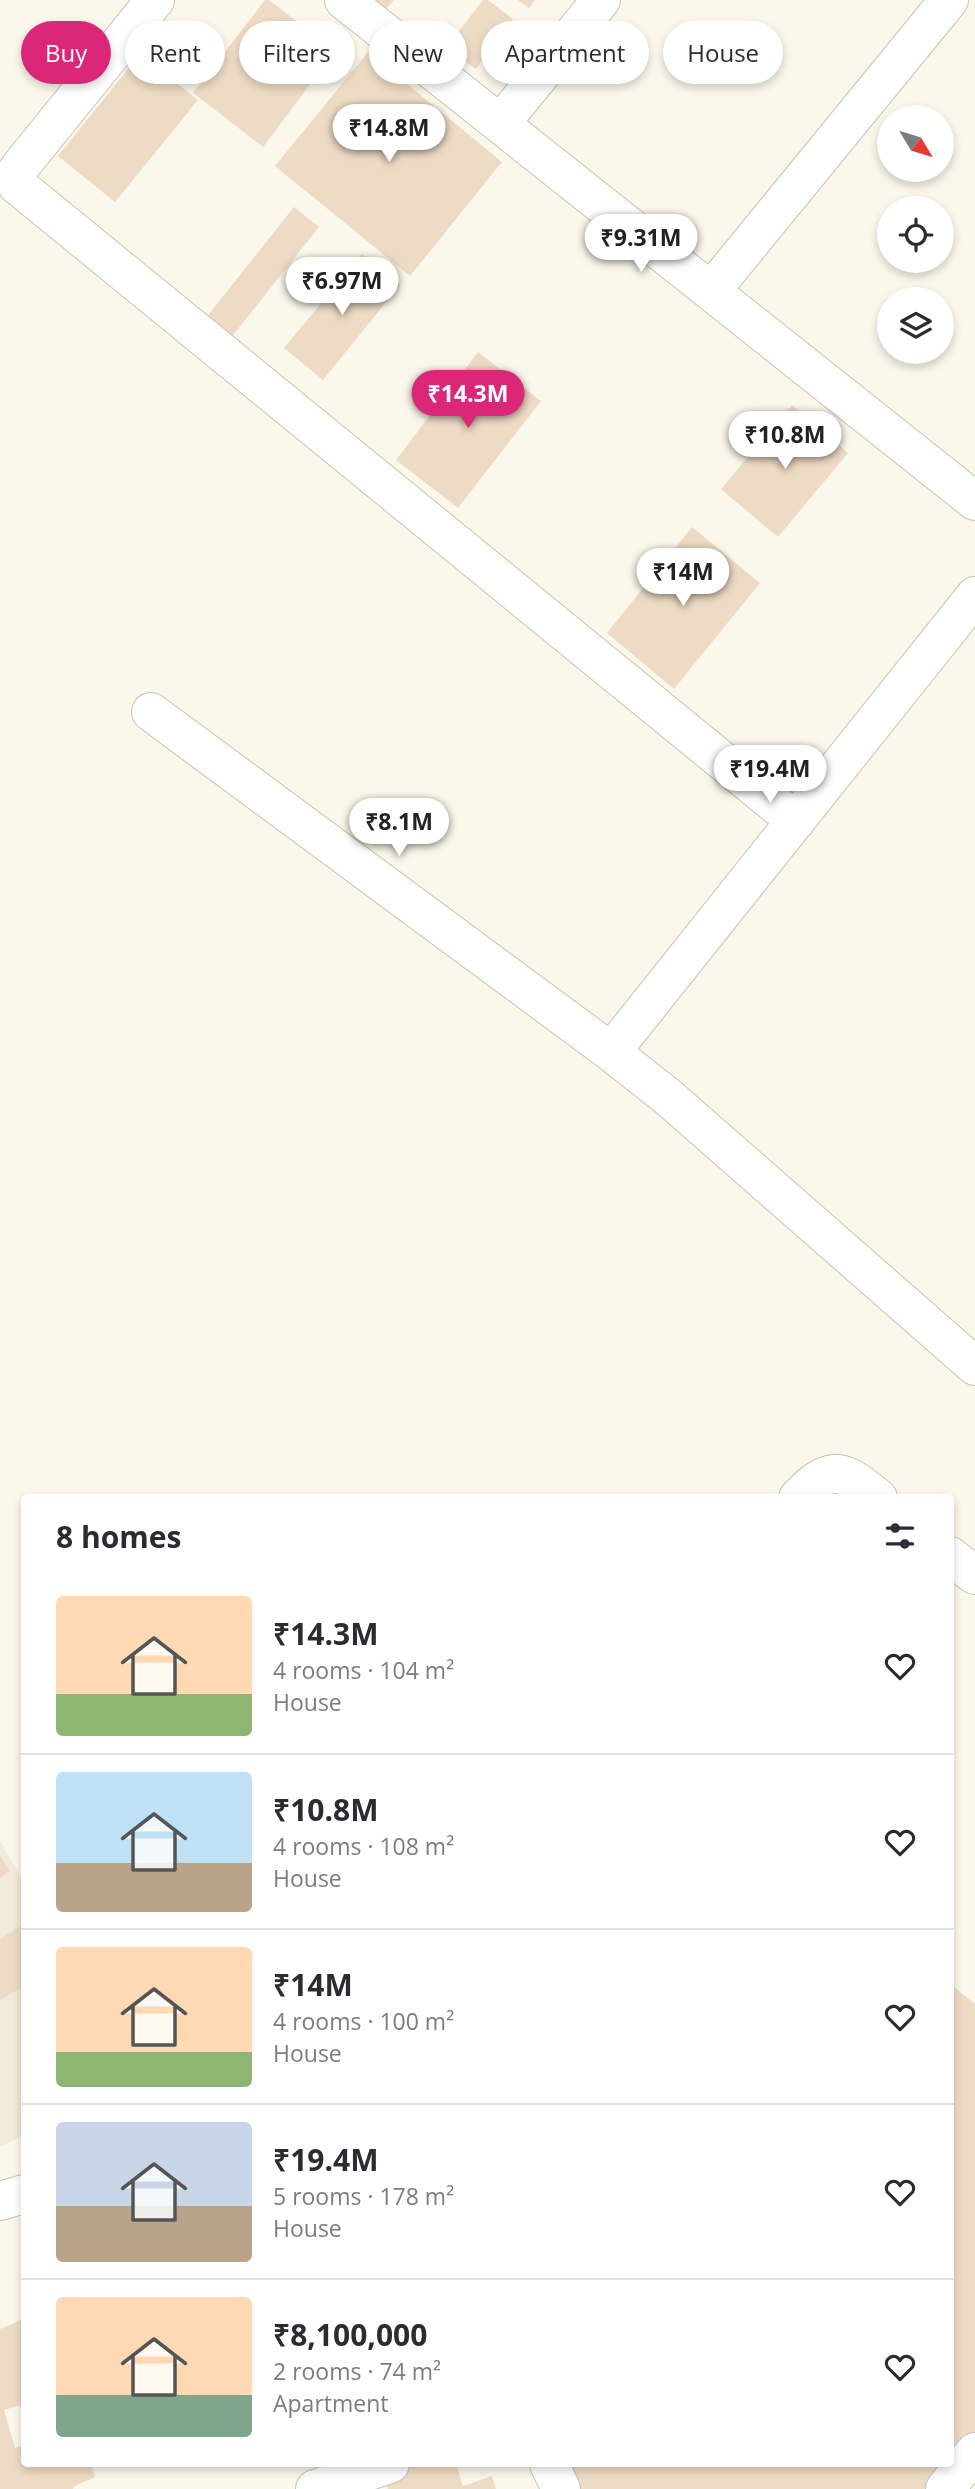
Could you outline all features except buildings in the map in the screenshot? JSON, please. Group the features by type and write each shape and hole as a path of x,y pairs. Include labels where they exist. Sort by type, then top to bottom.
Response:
{"street":[{"path":"155,0 23,163 15,174 17,185 796,821"},
{"path":"344,0 975,501"},
{"path":"500,124 601,0"},
{"path":"711,291 949,0"},
{"path":"611,1052 975,596"},
{"path":"151,712 668,1097 975,1366"},
{"path":"803,1494 824,1475 834,1474 849,1477 872,1494"},
{"path":"954,1559 975,1575"},
{"path":"0,2201 21,2195"},
{"path":"945,2489 975,2452"},
{"path":"315,2489 381,2467"},
{"path":"550,2467 561,2489"}],"shaded area":[{"path":"0,1841 21,1878 21,2137 0,2147"}]}
